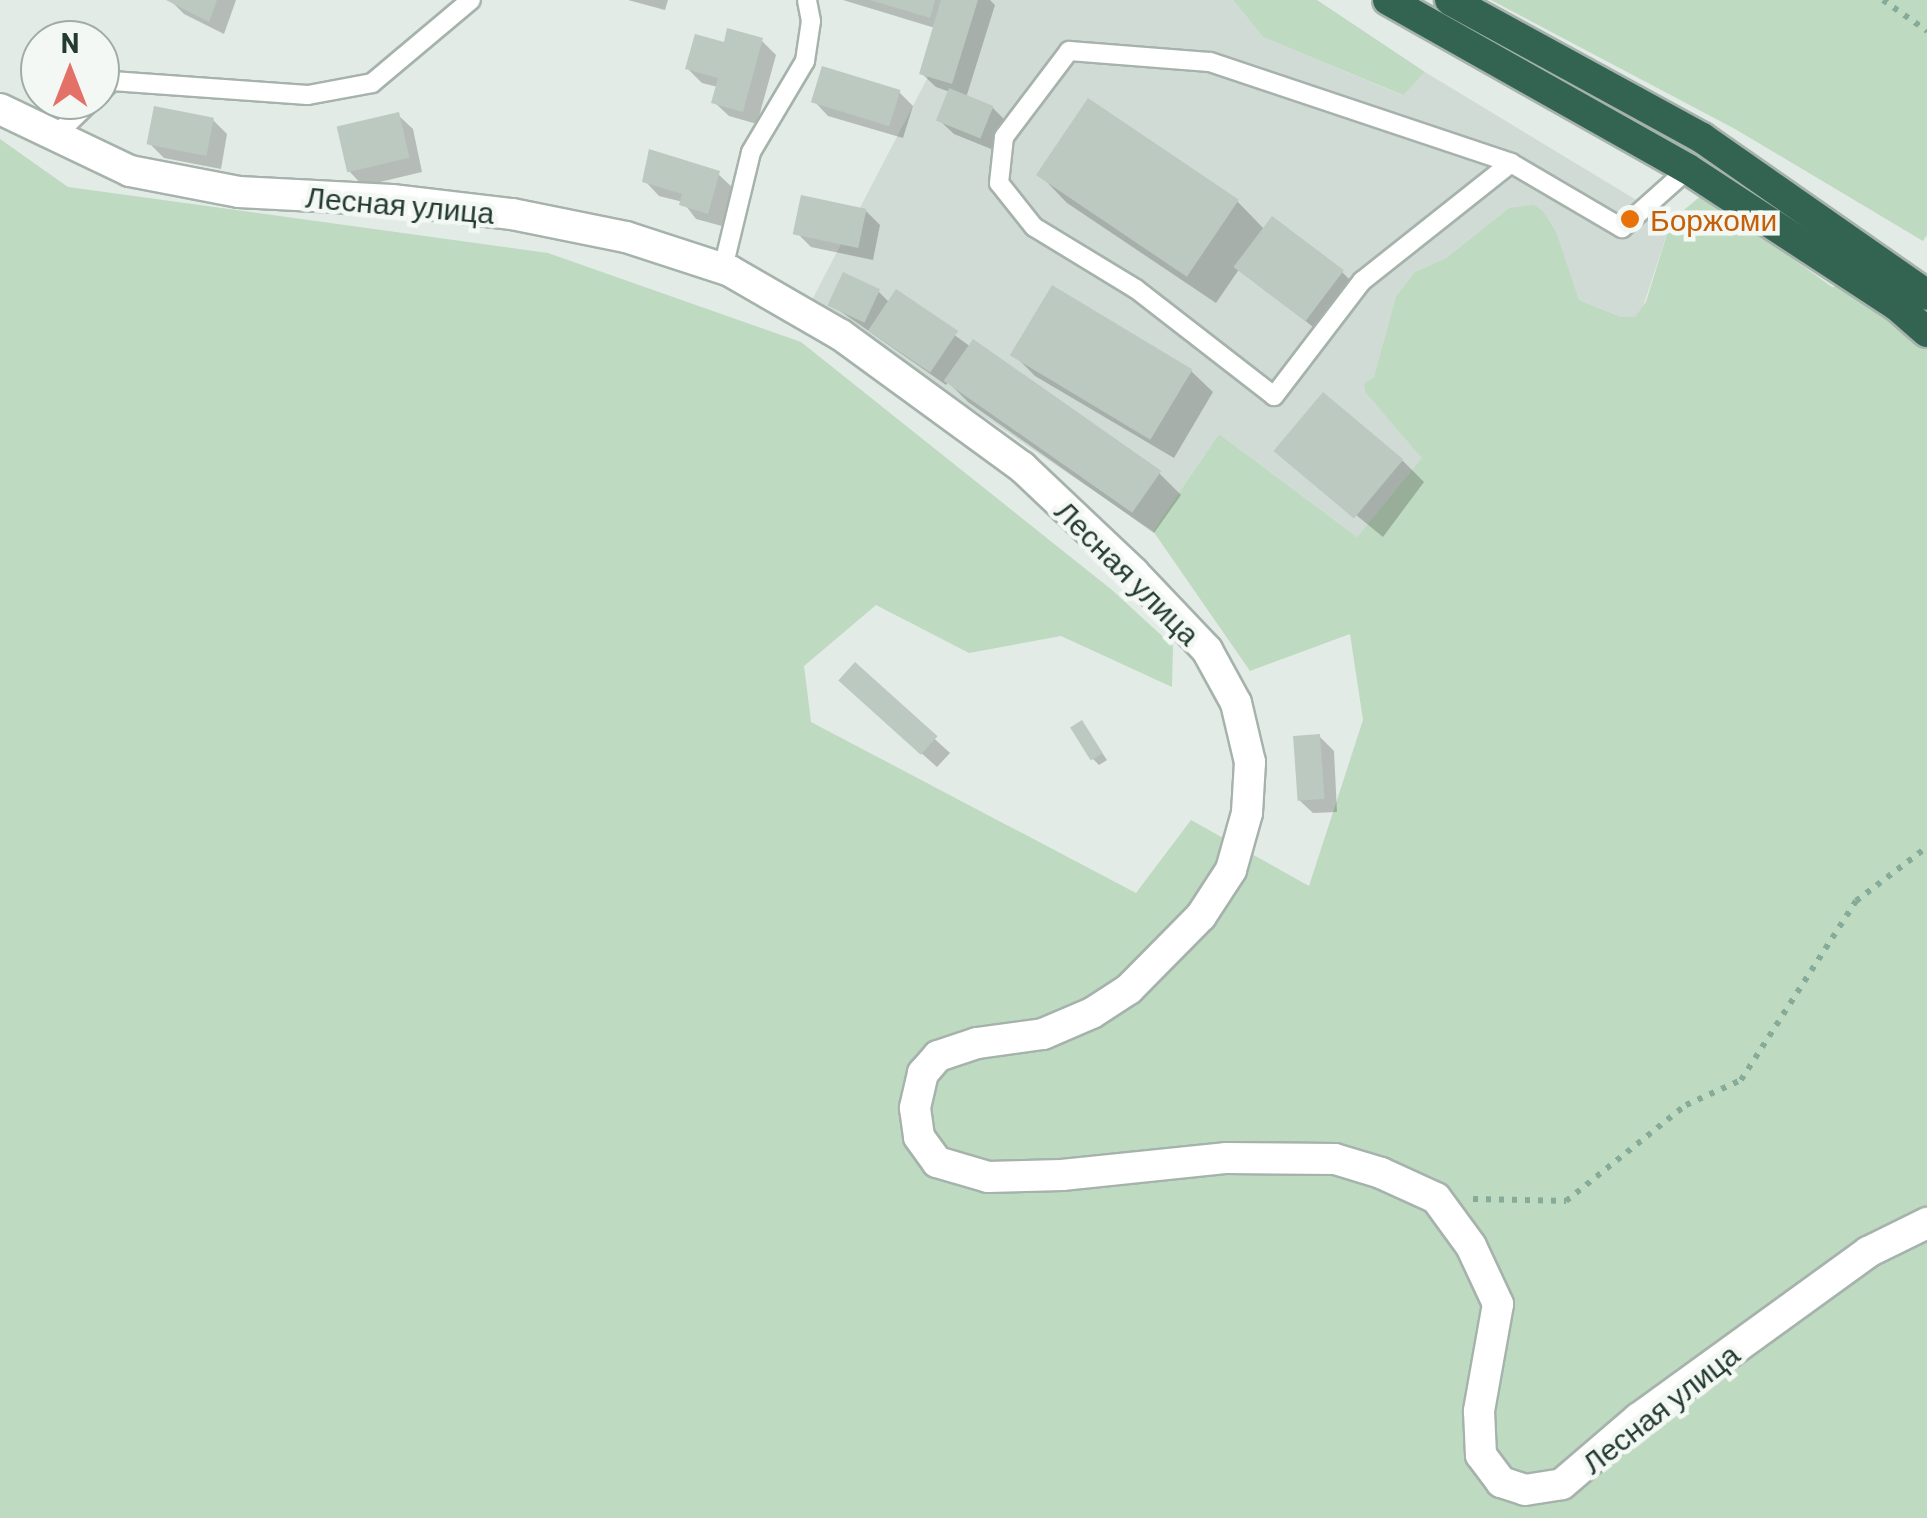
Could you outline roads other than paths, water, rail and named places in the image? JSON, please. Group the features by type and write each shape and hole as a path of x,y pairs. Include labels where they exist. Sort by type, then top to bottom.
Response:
{"highway":[{"path":"1388,0 1688,169 1896,306 1927,332"},
{"path":"1450,0 1702,138 1927,295"},
{"path":"1688,169 1702,138"}],"street":[{"name":"Лесная улица","path":"0,109 53,138 130,171 238,192 392,200 512,214 626,237 723,268 842,335 1022,467 1133,572 1207,650 1236,704 1246,748 1246,813 1231,870 1200,916 1129,989 1092,1014 1043,1034 978,1043 938,1056 923,1072 915,1108 918,1138 938,1162 988,1178 1062,1175 1227,1158 1335,1160 1380,1173 1436,1198 1472,1246 1498,1304 1479,1411 1481,1455 1501,1482 1525,1490 1562,1484 1639,1418 1868,1252 1927,1223"}],"lane":[{"path":"120,81 308,95 372,84 471,0"},
{"path":"723,268 751,152 805,62 811,21 806,0"},
{"path":"1511,163 1362,281 1274,396 1136,289 1034,227 999,183 1004,137 1069,51 1210,62 1511,163 1622,228 1688,169"},
{"path":"53,138 71,120"}],"place":[{"name":"Боржоми","path":"1630,219"}]}
